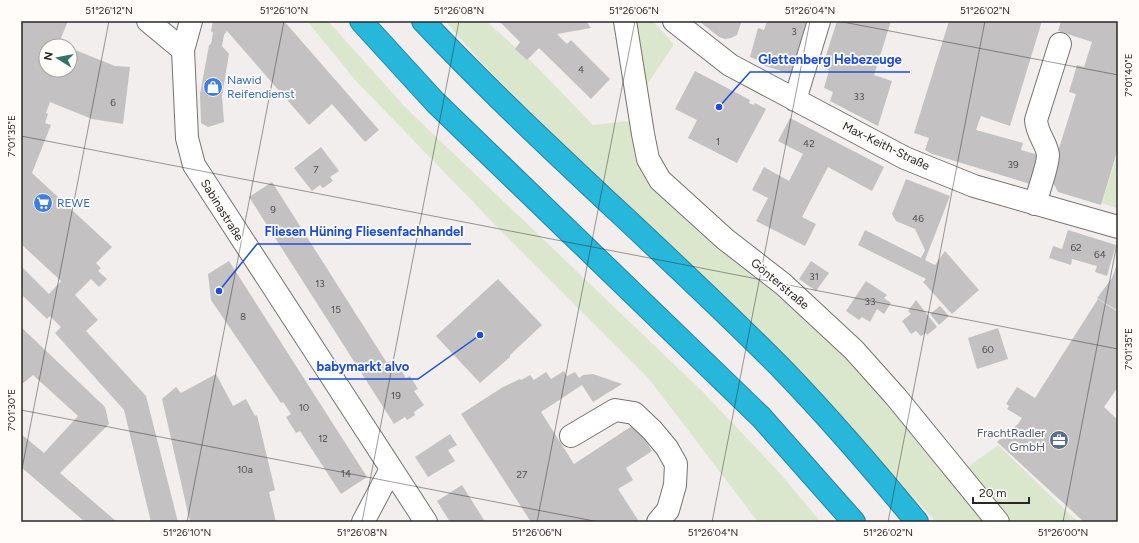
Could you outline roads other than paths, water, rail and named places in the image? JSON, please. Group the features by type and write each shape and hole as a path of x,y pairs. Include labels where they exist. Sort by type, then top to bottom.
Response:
{"highway":[{"path":"361,21 435,102 761,417 854,522"},
{"path":"422,21 504,105 786,373 843,435 917,522"}],"street":[{"path":"148,21 182,50 191,21"},
{"name":"Gönterstraße","path":"626,21 648,159 660,180 725,239 783,284 854,350 949,460 998,522"},
{"name":"Max-Keith-Straße","path":"674,21 730,65 905,158 974,186 1118,227"},
{"path":"794,100 819,21"},
{"path":"1035,204 1048,156 1046,147 1036,130 1036,120 1060,44"},
{"name":"Sabinastraße","path":"182,50 187,138 194,165 426,522"},
{"path":"571,436 615,410 634,413 652,430 667,448 676,464 675,485 668,510 658,522"},
{"path":"363,522 391,469"}],"place":[{"name":"Nawid Reifendienst","path":"213,87"},
{"name":"Glettenberg Hebezeuge","path":"719,107"},
{"name":"REWE","path":"43,203"},
{"name":"Fliesen Hüning Fliesenfachhandel","path":"219,291"},
{"name":"babymarkt alvo","path":"480,335"},
{"name":"FrachtRadler GmbH","path":"1059,440"}]}
